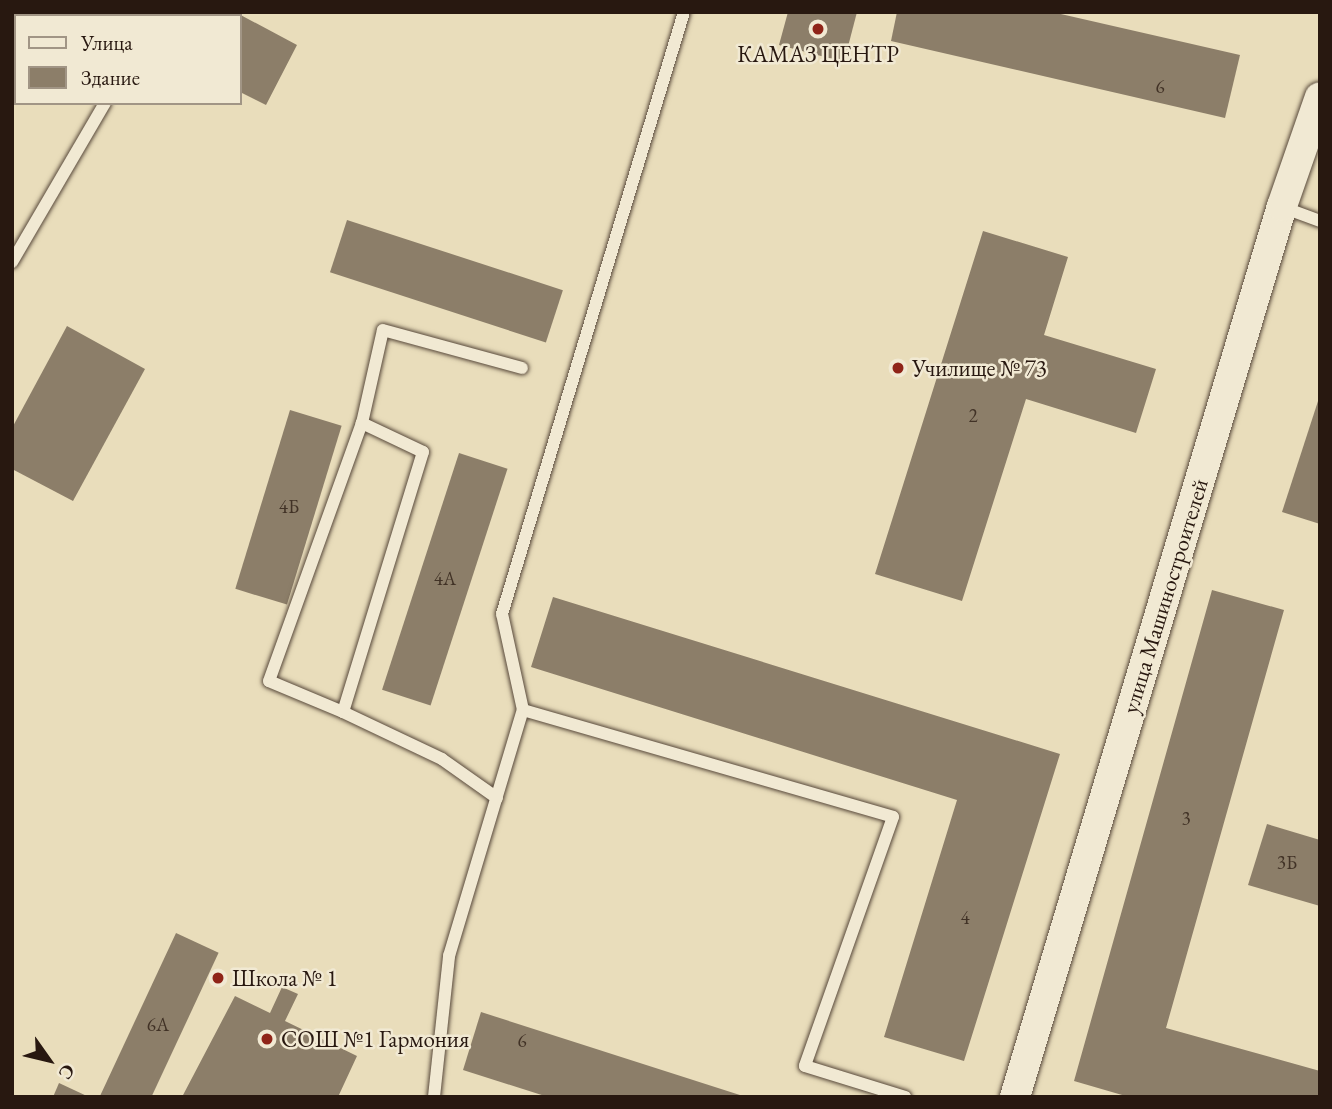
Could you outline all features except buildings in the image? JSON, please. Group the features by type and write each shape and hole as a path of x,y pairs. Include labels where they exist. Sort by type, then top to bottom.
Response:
{"street":[{"name":"улица Машиностроителей","path":"1015,1097 1282,206 1320,97"}],"lane":[{"path":"434,1097 449,956 523,710 502,614 682,13"},
{"path":"12,262 104,105"},
{"path":"1282,206 1320,220"},
{"path":"497,798 442,759 270,681 362,423 383,330 522,368"},
{"path":"342,712 423,452 362,423"},
{"path":"523,710 893,817 805,1066 905,1097"}],"place":[{"name":"КАМАЗ ЦЕНТР","path":"818,29"},
{"name":"Училище № 73","path":"898,368"},
{"name":"Школа № 1","path":"218,978"},
{"name":"СОШ №1 Гармония","path":"267,1039"}]}
